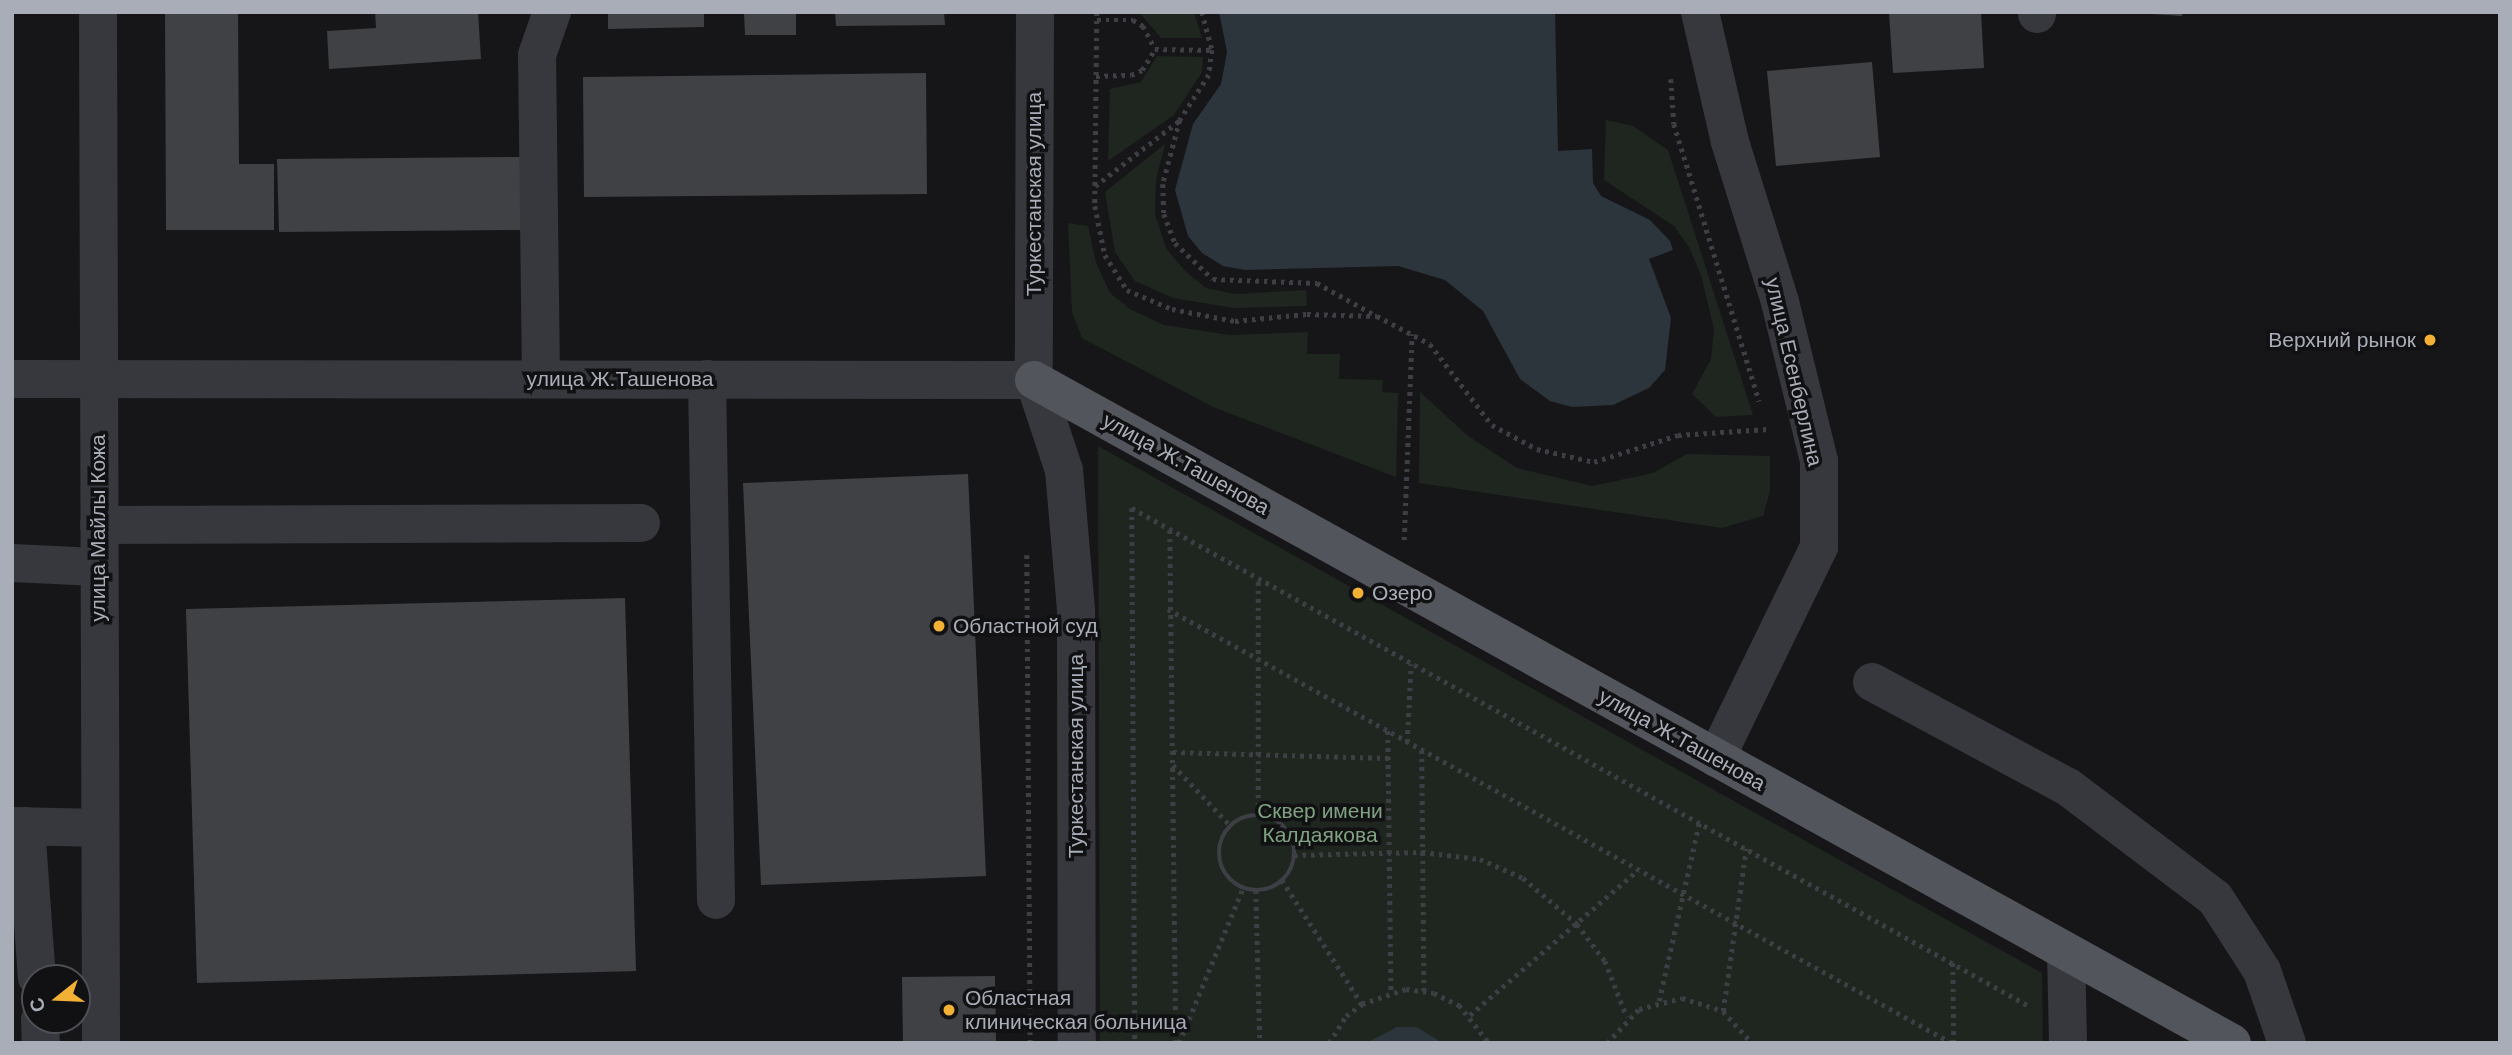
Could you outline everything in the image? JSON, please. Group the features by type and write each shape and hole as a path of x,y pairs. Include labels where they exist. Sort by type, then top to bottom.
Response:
{"main road":[{"name":"улица Ж.Ташенова","path":"1034,380 2232,1043"}],"street":[{"name":"улица Майлы Кожа","path":"98,12 101,1043"},
{"path":"541,379 537,55 552,12"},
{"name":"Туркестанская улица","path":"1035,12 1034,380 1064,470 1076,611 1077,1043"},
{"name":"улица Есенберлина","path":"1700,12 1730,142 1780,302 1819,461 1819,547 1716,758"},
{"name":"улица Ж.Ташенова","path":"12,379 1034,380"},
{"path":"707,379 716,900"},
{"path":"99,525 642,523"},
{"path":"12,563 98,567"},
{"path":"1872,682 2068,787 2215,898 2262,971 2287,1043"},
{"path":"35,964 19,826 100,828"},
{"path":"2067,953 2068,1043"}],"path":[{"path":"1097,12 1095,186 1105,255 1127,290 1172,309 1235,321 1307,314 1377,316"},
{"path":"1202,12 1212,50 1209,75 1180,120 1163,184 1164,214 1175,243 1194,264 1213,279 1317,283 1430,344 1492,425 1537,449 1594,462 1678,435 1768,431 1764,418"},
{"path":"1097,20 1133,20 1143,26 1155,49"},
{"path":"1155,49 1212,50"},
{"path":"1096,76 1131,75 1142,70 1155,49"},
{"path":"1670,68 1674,124 1760,404"},
{"path":"1095,186 1180,120"},
{"path":"1402,584 1412,334"},
{"path":"1135,1043 1132,508 2036,1010"},
{"path":"1170,530 1168,609 1178,1043"},
{"path":"1027,546 1030,1043"},
{"path":"1258,579 1258,815"},
{"path":"1168,609 1953,1043 1953,963"},
{"path":"1408,742 1411,664"},
{"path":"1388,731 1391,992"},
{"path":"1422,749 1424,991"},
{"path":"1172,752 1389,758"},
{"path":"1173,765 1230,825"},
{"path":"1258,815 1276,821 1288,831 1294,855 1282,880 1256,890 1243,888 1227,876 1220,860 1220,845 1230,825 1258,815"},
{"path":"1658,1001 1699,823"},
{"path":"1723,1011 1746,849"},
{"path":"1294,855 1422,852 1480,859 1523,878 1577,923 1605,961 1627,1017"},
{"path":"1471,1015 1639,870"},
{"path":"1282,880 1362,1004"},
{"path":"1178,1043 1243,888"},
{"path":"1256,890 1260,1043"},
{"path":"1329,1043 1346,1016 1362,1004 1391,992 1424,991 1448,998 1471,1015 1489,1043"},
{"path":"1607,1043 1627,1017 1658,1001 1695,1000 1723,1011 1752,1043"}],"green space":[{"path":"1139,12 1194,12 1202,38 1161,38"},
{"path":"1157,56 1203,57 1202,72 1174,115 1108,161 1110,89 1141,82"},
{"path":"1606,120 1633,126 1668,150 1753,415 1716,417 1692,394 1711,359 1714,329 1701,275 1689,247 1674,226 1604,180"},
{"path":"1165,144 1156,180 1155,214 1166,248 1185,271 1206,288 1235,294 1306,290 1307,306 1234,308 1173,298 1135,281 1115,252 1105,192"},
{"path":"1068,223 1088,226 1096,263 1110,293 1130,309 1164,325 1230,335 1308,332 1307,354 1340,354 1339,379 1383,380 1382,392 1398,393 1396,477 1213,407 1082,338 1072,312"},
{"path":"1420,392 1468,436 1517,468 1592,486 1653,473 1687,454 1770,456 1770,491 1763,516 1722,528 1419,483"},
{"name":"Сквер имени Калдаякова","path":"1098,446 2042,973 2043,1043 1100,1043"}],"shaded area":[{"path":"1219,12 1555,12 1558,151 1592,149 1593,183 1601,196 1650,220 1670,241 1673,250 1649,259 1671,318 1665,370 1649,388 1613,405 1572,407 1550,401 1520,379 1483,311 1445,280 1398,266 1245,270 1223,266 1202,253 1188,236 1175,190 1193,124 1221,84 1227,52"},
{"path":"1397,1027 1416,1027 1443,1043 1366,1043"}],"building":[{"path":"165,12 238,12 239,164 274,164 274,230 166,230"},
{"path":"375,12 478,12 481,59 329,69 327,31 376,28"},
{"path":"608,12 704,12 704,27 608,29"},
{"path":"744,12 796,12 796,35 745,35"},
{"path":"835,12 944,12 945,25 836,26"},
{"path":"1889,12 1981,12 1984,68 1893,73"},
{"path":"2182,12 2182,16 2152,14"},
{"path":"1872,62 1880,157 1776,166 1767,71"},
{"path":"926,73 927,194 584,197 583,77"},
{"path":"522,157 523,230 279,232 277,159"},
{"path":"968,474 986,876 761,885 743,483"},
{"path":"625,598 636,971 197,983 186,609"},
{"name":"Областная клиническая больница","path":"995,976 996,1043 903,1043 902,977"}],"place":[{"name":"Верхний рынок","path":"2430,340"},
{"name":"Озеро","path":"1358,593"},
{"name":"Областной суд","path":"939,626"},
{"name":"Областная клиническая больница","path":"949,1010"}]}
